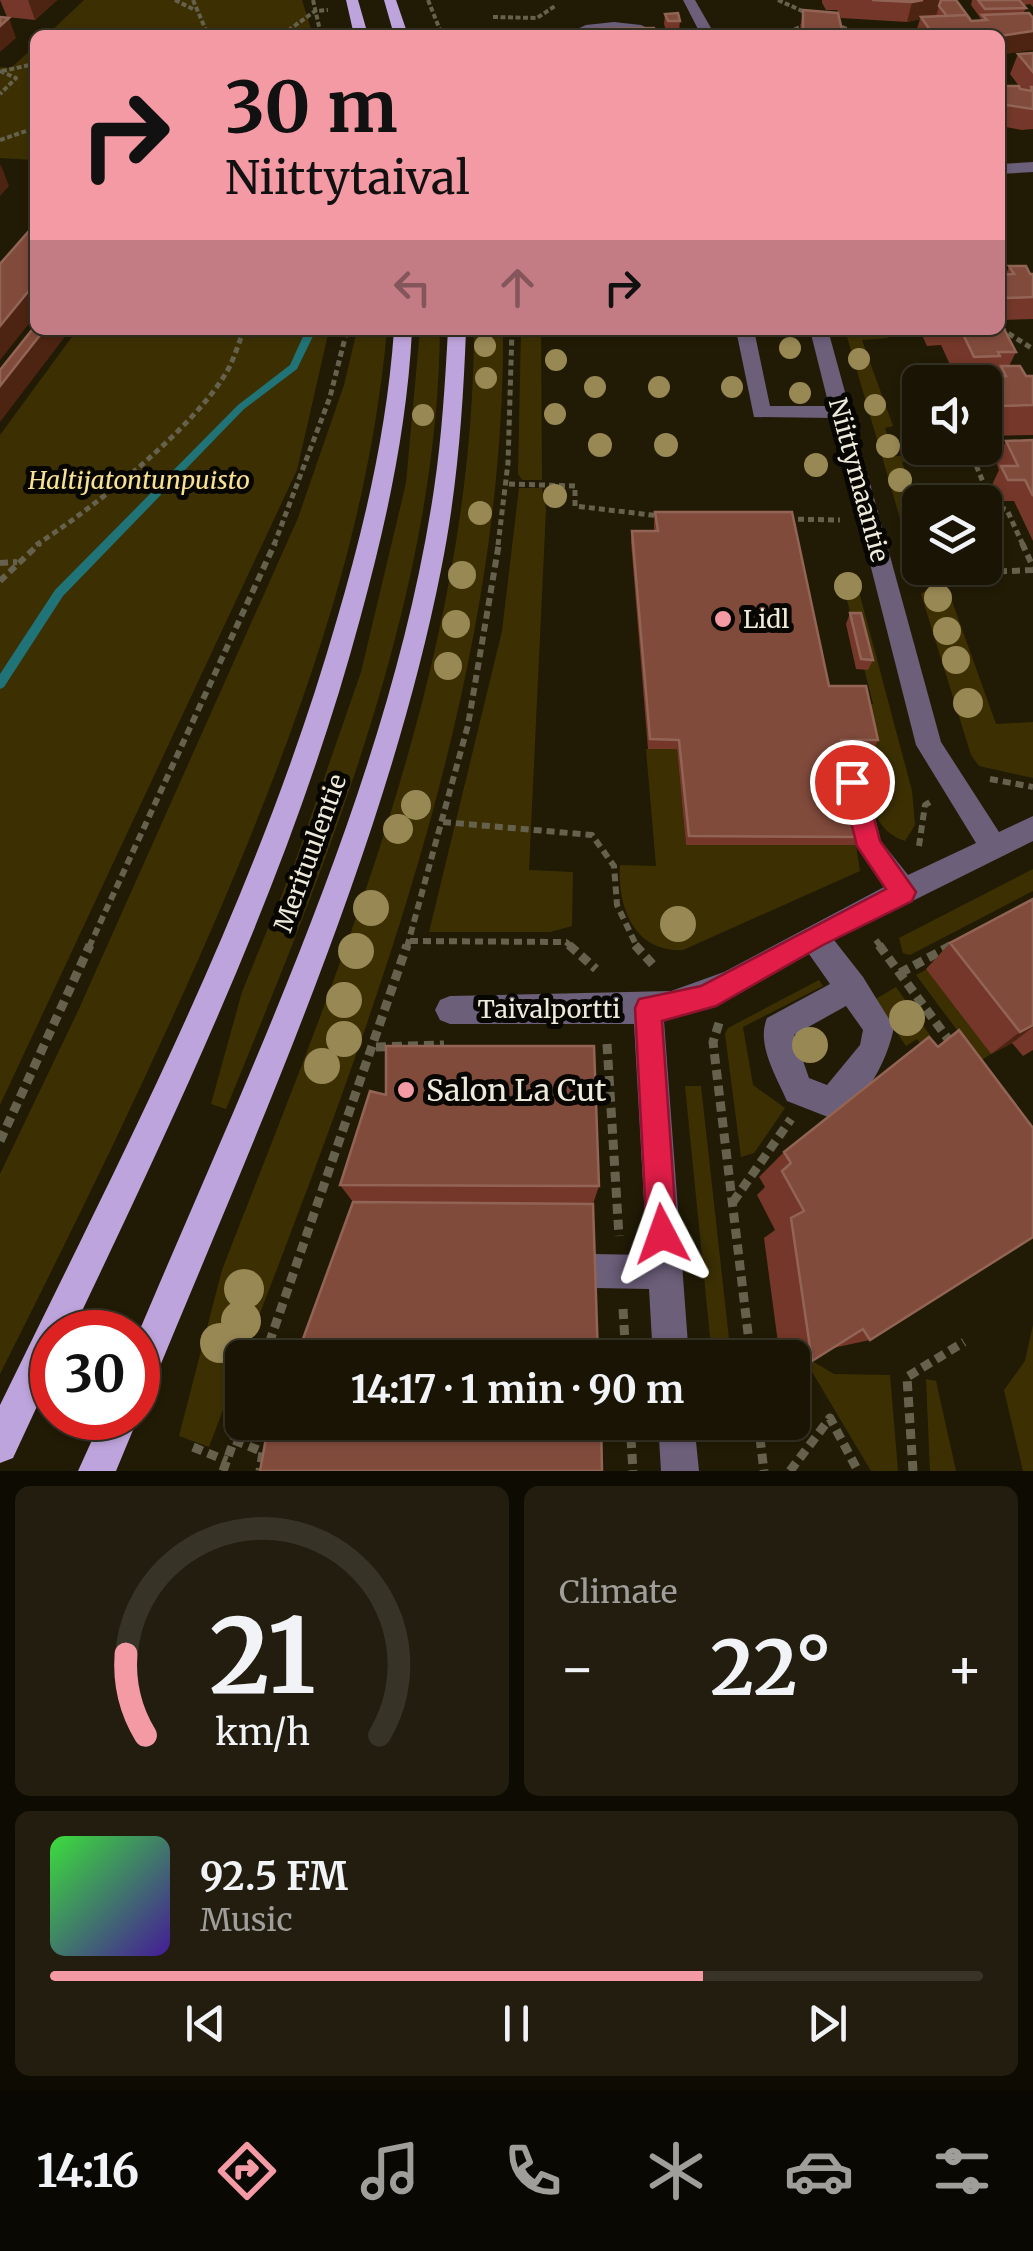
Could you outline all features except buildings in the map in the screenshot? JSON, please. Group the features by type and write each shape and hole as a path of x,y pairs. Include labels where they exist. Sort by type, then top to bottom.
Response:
{"main road":[{"path":"352,0 361,30"},
{"path":"390,0 399,30"},
{"name":"Merituulentie","path":"65,1310 205,1020 279,837 339,665 382,494 402,378 403,335"},
{"name":"Merituulentie","path":"160,1321 338,882 409,670 441,512 457,382 458,335"},
{"name":"Merituulentie","path":"0,1445 30,1382"},
{"path":"97,1471 110,1440"}],"street":[{"path":"690,0 705,30"},
{"path":"608,30 644,30"},
{"path":"1005,169 1033,167"},
{"path":"1005,169 1023,192"},
{"path":"746,335 761,412 841,412"},
{"name":"Niittymaantie","path":"819,335 929,744 954,791 994,847"},
{"path":"852,782 869,846 904,892"},
{"name":"Taivalportti","path":"450,1010 673,1007 706,997 814,937 1033,828"},
{"path":"814,937 853,987 878,1027 874,1052 833,1102 798,1090 782,1056 778,1028 853,987"},
{"path":"648,1008 670,1340"},
{"path":"608,1271 664,1272"},
{"path":"677,1440 680,1471"}],"path":[{"path":"175,0 196,11"},
{"path":"193,0 206,30"},
{"path":"312,0 320,30"},
{"path":"428,0 440,30"},
{"path":"778,0 818,18 793,30"},
{"path":"493,17 537,18 555,6"},
{"path":"289,30 315,11 330,10"},
{"path":"833,23 850,30"},
{"path":"0,71 30,65"},
{"path":"0,71 16,78 0,94"},
{"path":"0,140 30,130"},
{"path":"1005,331 1033,350"},
{"path":"0,581 30,548 88,512 197,410 226,373 242,335"},
{"path":"0,1141 286,520 325,414 346,335"},
{"path":"270,1340 410,941 443,822 489,626 509,484 512,335"},
{"path":"976,465 992,504 1007,510 1033,569 1002,571"},
{"path":"509,484 575,486 576,506 666,516"},
{"path":"772,518 872,520"},
{"path":"0,564 17,562"},
{"path":"443,822 592,835 614,866 617,904 631,940 655,967"},
{"path":"900,972 966,938"},
{"path":"875,939 956,1050"},
{"path":"410,941 566,942 592,969 608,968"},
{"path":"640,968 669,969"},
{"path":"720,1024 713,1042 749,1340"},
{"path":"608,1044 608,1271 622,1340"},
{"path":"733,1202 808,1094"},
{"path":"913,1471 907,1377 964,1342"},
{"path":"790,1471 830,1418 858,1471"},
{"path":"193,1447 225,1466 234,1440 263,1452 260,1471"},
{"path":"631,1440 633,1471"},
{"path":"760,1440 764,1471"}],"green space":[{"path":"84,0 302,0 311,30 52,30"},
{"path":"30,51 30,160 0,158 0,67 11,68"},
{"name":"Haltijatontunpuisto","path":"73,335 328,335 297,470 0,1105 0,435"},
{"path":"356,335 386,335 366,472 351,540 287,741 180,1001 0,1374 0,1174 78,1011 298,518 344,385"},
{"path":"420,335 440,335 434,431 419,531 397,630 337,826 226,1109 211,1104 242,992 295,862 361,672 406,483"},
{"path":"474,335 503,335 496,474 477,617 446,759 407,900 312,1177 250,1340 225,1340 225,1405 209,1447 179,1436 222,1270 353,927 425,692 451,573 468,452"},
{"path":"521,335 541,335 542,480 522,480 518,474"},
{"path":"846,335 888,338 862,340 893,426 885,428 894,456 902,456 910,485 902,485 902,525"},
{"path":"519,488 542,488 546,509 529,870 573,872 572,926 550,932 429,932 502,631"},
{"path":"844,588 858,588 912,791 915,825 905,841 881,824 870,798 866,778 872,778 863,705 873,704"},
{"path":"927,590 948,590 996,724 1033,722 1033,778 979,766 971,755 921,594"},
{"path":"646,749 677,749 686,845 856,845 860,871 683,950 652,944 632,925 620,881 620,865 656,866"},
{"path":"1033,869 1033,891 910,955 903,953 899,938"},
{"path":"927,969 991,1054 980,1061 916,975"},
{"path":"819,980 823,986 743,1027 753,1085 785,1108 754,1153 741,1157 725,1034 728,1028"},
{"path":"896,987 956,1072 945,1078 917,1039 906,1046 874,1000"},
{"path":"685,1086 701,1086 729,1340 710,1340"},
{"path":"1033,1325 1033,1471 1023,1471 1004,1390 1025,1361"},
{"path":"810,1360 834,1374 890,1375 898,1471 871,1471 810,1368"},
{"path":"926,1379 936,1381 956,1471 930,1471"}],"waterway":[{"path":"0,684 59,593 241,407 294,367 309,335"}],"place":[{"name":"Lidl","path":"723,619"},
{"name":"Salon La Cut","path":"406,1090"}],"route":[{"path":"662,1234 648,1008 673,1007 706,997 904,892 869,846 852,782"}]}
